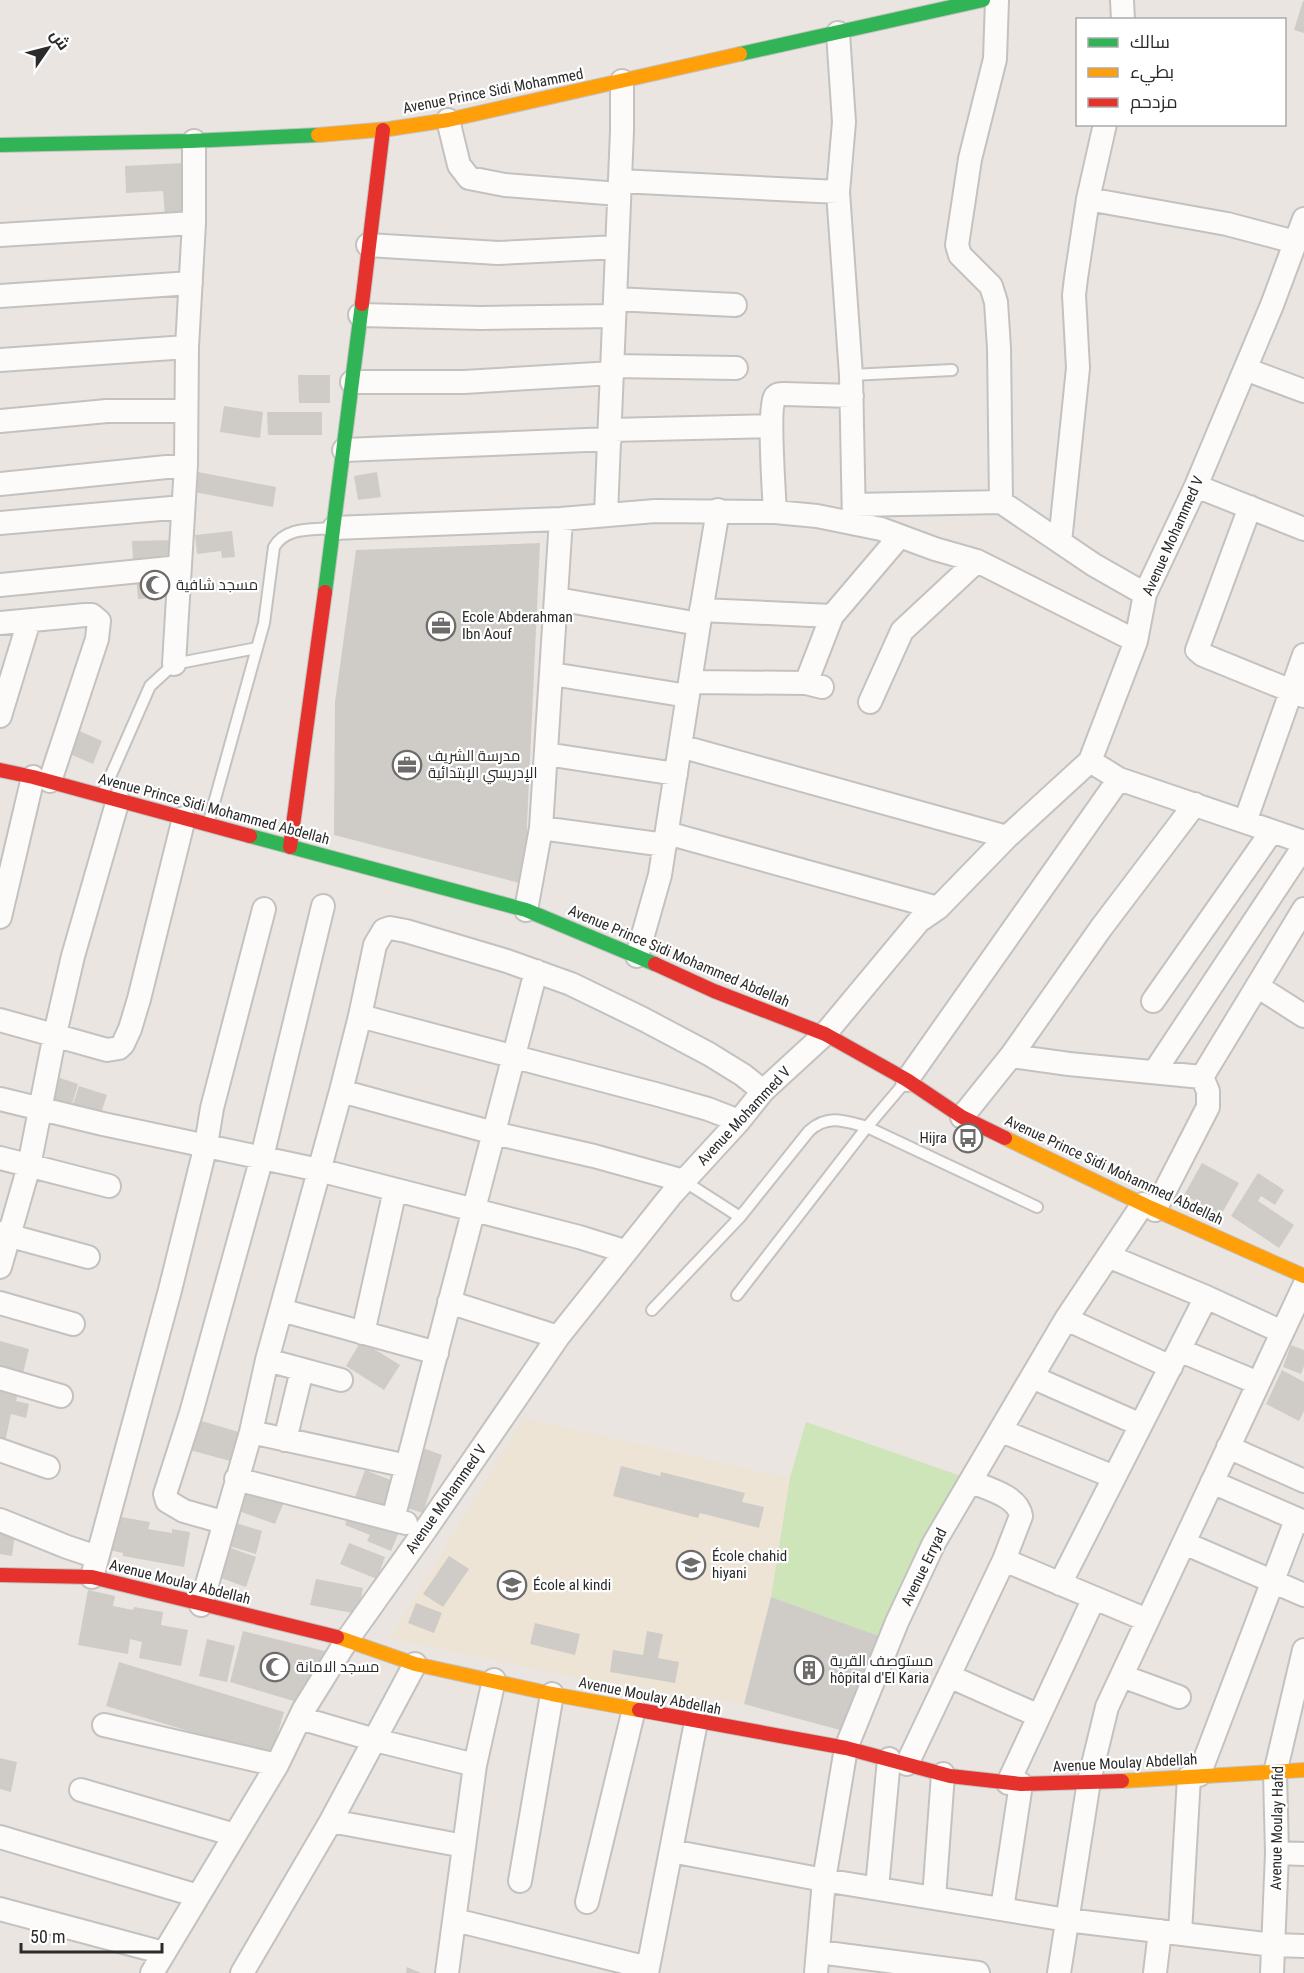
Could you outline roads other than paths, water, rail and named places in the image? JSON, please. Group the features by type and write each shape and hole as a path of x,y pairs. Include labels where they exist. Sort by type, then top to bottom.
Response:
{"street":[{"name":"Avenue Prince Sidi Mohammed","path":"0,145 194,141 383,130 448,120 983,0"},
{"path":"997,0 995,59 970,159 957,245 960,255 991,286 996,303 999,348 1001,502"},
{"path":"1122,0 1123,18"},
{"path":"838,33 844,122 838,192 851,385 854,514"},
{"path":"606,514 622,81"},
{"path":"448,120 459,165 469,178 505,185 838,192"},
{"path":"1060,542 1078,368 1074,295 1088,199 1105,126"},
{"path":"291,847 334,528 383,130"},
{"path":"174,664 186,465 188,346 194,222 194,141"},
{"path":"1088,199 1227,224 1296,256"},
{"name":"Avenue Mohammed V","path":"152,1973 277,1765 300,1718 347,1640 558,1337 624,1251 763,1090 825,1034 919,921 938,908 1008,837 1090,761 1136,641 1145,594 1196,486 1296,256 1304,219"},
{"path":"0,235 194,222"},
{"path":"369,245 498,253 617,248"},
{"path":"0,296 191,283"},
{"path":"360,315 481,318 614,308 735,305"},
{"path":"0,360 188,346"},
{"path":"352,382 464,382 613,369 736,368"},
{"path":"1245,369 1304,391"},
{"path":"775,512 771,426 774,398 778,394 851,385"},
{"path":"0,421 107,411 186,411"},
{"path":"344,450 771,426"},
{"path":"0,484 186,465"},
{"path":"1196,486 1304,529"},
{"path":"334,528 561,519 655,511 718,510 854,514 1001,502 1094,565 1145,594"},
{"path":"0,523 183,507"},
{"path":"1250,507 1197,650 1203,655 1298,694"},
{"path":"637,956 660,875 718,510"},
{"path":"854,514 900,536 977,561 1136,641"},
{"path":"526,910 541,828 561,519"},
{"path":"552,674 689,689 814,685 832,616 900,536"},
{"path":"870,702 902,631 977,561"},
{"path":"0,585 180,567"},
{"path":"557,599 700,617 832,616"},
{"path":"0,623 92,615 98,618 100,624 97,639 41,779 0,917"},
{"path":"0,716 28,621"},
{"path":"1245,822 1298,694 1304,656"},
{"path":"680,746 1008,837"},
{"path":"546,754 676,774"},
{"path":"1090,761 1119,779 1196,804 1304,844 1155,1071"},
{"name":"Avenue Prince Sidi Mohammed Abdellah","path":"0,770 41,779 526,910 714,991 825,1034 907,1080 962,1117 1149,1207 1304,1276"},
{"path":"907,1080 1119,779"},
{"path":"0,1267 4,1235 29,1166 55,1034 110,798"},
{"path":"962,1117 1011,1056 1101,928 1196,804"},
{"path":"0,1020 107,1050 114,1050 123,1044 139,999 184,818"},
{"path":"541,828 666,839 938,908"},
{"path":"1153,1001 1272,831"},
{"path":"223,1522 177,1508 166,1501 165,1494 191,1413 262,1157 323,906"},
{"path":"0,1520 67,1547 94,1567 170,1290 206,1145 213,1107 264,909"},
{"path":"1011,1056 1202,1077 1304,909"},
{"path":"201,1605 223,1522 251,1432 267,1360 341,1091 375,945 384,930 390,928 424,936 571,984 643,1018 709,1054 744,1075 763,1090"},
{"path":"393,1519 536,971"},
{"path":"1257,986 1304,1016"},
{"path":"360,1016 659,1095 708,1109 738,1121"},
{"name":"Avenue Erryad","path":"817,1963 824,1880 846,1748 897,1622 934,1543 1066,1319 1108,1256 1149,1207 1208,1107 1208,1091 1202,1077"},
{"path":"341,1091 494,1133 684,1180"},
{"path":"0,1099 103,1124 319,1170 579,1237 624,1251"},
{"path":"0,1158 109,1186"},
{"path":"363,1333 395,1190"},
{"path":"4,1235 88,1257"},
{"path":"1108,1256 1282,1332"},
{"path":"1059,1973 1089,1781 1107,1707 1304,1286"},
{"path":"1060,1584 1206,1297"},
{"path":"449,1302 558,1337"},
{"path":"0,1303 73,1324"},
{"path":"281,1310 436,1353"},
{"path":"1066,1319 1175,1359 1258,1383"},
{"path":"267,1360 341,1380"},
{"path":"285,1440 302,1370"},
{"path":"1032,1377 1141,1425"},
{"path":"0,1378 61,1396"},
{"path":"1002,1431 1114,1477"},
{"path":"251,1432 407,1466"},
{"path":"1228,1447 1304,1481"},
{"path":"0,1450 48,1467"},
{"path":"236,1479 426,1529"},
{"path":"877,1888 898,1762 949,1676 1004,1560 1021,1516 1020,1509 1011,1499 972,1482"},
{"path":"1155,1973 1170,1932 1194,1776 1272,1582 1300,1521 1212,1482"},
{"path":"1184,1543 1304,1595"},
{"path":"1004,1560 1148,1620"},
{"name":"Avenue Moulay Abdellah","path":"2,1581 94,1567 201,1605 347,1640 415,1664 552,1694 846,1748 943,1774 1015,1783 1304,1770"},
{"path":"1002,1909 1015,1783 1039,1716 1094,1598"},
{"name":"Avenue Moulay Hafid","path":"1272,1973 1277,1853 1275,1773 1304,1650"},
{"path":"242,1973 331,1821 415,1664"},
{"path":"949,1676 1039,1716"},
{"path":"1122,1676 1179,1697"},
{"path":"447,1973 475,1765 494,1680"},
{"path":"520,1881 552,1694"},
{"path":"587,1902 634,1709"},
{"path":"300,1718 475,1765"},
{"path":"455,1920 647,1970 696,1722"},
{"path":"104,1725 277,1765"},
{"path":"934,1898 943,1774"},
{"path":"81,1790 235,1835"},
{"path":"331,1821 464,1846"},
{"path":"0,1837 198,1896"},
{"path":"670,1851 824,1880 1067,1920 1273,1945 1304,1946"},
{"path":"1277,1853 1304,1854"},
{"path":"0,1909 164,1953"},
{"path":"817,1963 978,1973"}],"lane":[{"path":"851,385 952,370"},
{"path":"208,825 264,623 274,547 279,537 288,533 334,528"},
{"path":"110,798 150,686 174,664 257,648"},
{"path":"737,1295 867,1127 907,1080"},
{"path":"652,1310 740,1217 809,1131 819,1122 844,1120 867,1127 1037,1207"},
{"path":"684,1180 740,1217"}],"place":[{"name":"مسجد شافية","path":"155,585"},
{"name":"Ecole Abderahman Ibn Aouf","path":"441,626"},
{"name":"مدرسة الشريف الإدريسي الإبتدائية","path":"407,765"},
{"name":"Hijra","path":"968,1138"},
{"name":"École chahid hiyani","path":"691,1565"},
{"name":"École al kindi","path":"512,1585"},
{"name":"مسجد الامانة","path":"275,1667"},
{"name":"مستوصف القرية hôpital d'El Karia","path":"809,1670"}]}
